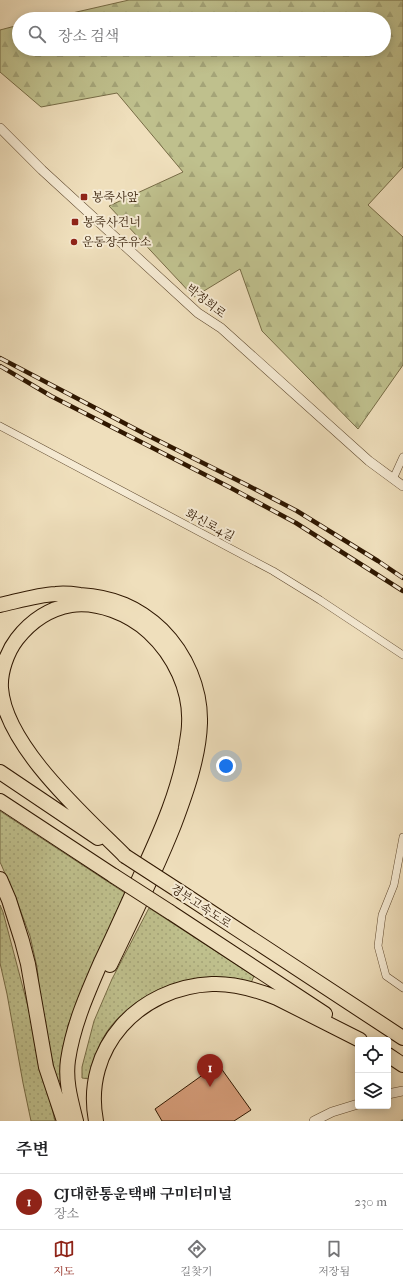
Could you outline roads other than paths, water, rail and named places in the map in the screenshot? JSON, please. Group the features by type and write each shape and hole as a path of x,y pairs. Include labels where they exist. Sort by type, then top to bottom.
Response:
{"highway":[{"path":"0,605 57,594 92,596 110,599 126,604 156,624 176,647 192,677 199,707 199,738 185,796 165,848 90,1012 82,1037 77,1062 76,1078 83,1121"},
{"path":"76,1121 70,1099 68,1064 80,1012 159,834 175,793 184,759 189,726 187,702 182,680 170,656 158,640 133,620 114,611 81,604 56,609 43,614 23,631 14,643 6,659 2,675 2,696 20,740 41,768 61,792 125,856"},
{"name":"경부고속도로","path":"0,772 125,856 403,1038"},
{"name":"경부고속도로","path":"0,801 360,1037"},
{"path":"0,879 9,900 28,964 46,1067 64,1121"},
{"path":"96,1121 93,1094 96,1074 103,1054 111,1038 121,1026 144,1006 156,999 184,988 200,985 223,984 264,993 277,998 355,1037"}],"street":[{"name":"박정희로","path":"0,128 42,170 198,313 221,328 369,461 403,486"},
{"name":"화신로4길","path":"0,426 273,571 403,655"},
{"path":"392,479 403,457"},
{"path":"403,837 394,885 382,915 378,946 386,976 403,988"},
{"path":"391,1093 403,1091"},
{"path":"314,1121 332,1112 355,1105"}],"railway":[{"path":"0,358 297,511 403,578"},
{"path":"0,366 51,396 296,523 403,591"}],"place":[{"name":"봉죽사앞","path":"84,197"},
{"name":"봉죽사건너","path":"75,222"},
{"name":"운동장주유소","path":"74,242"},
{"name":"CJ대한통운택배 구미터미널","path":"210,1087"}]}
